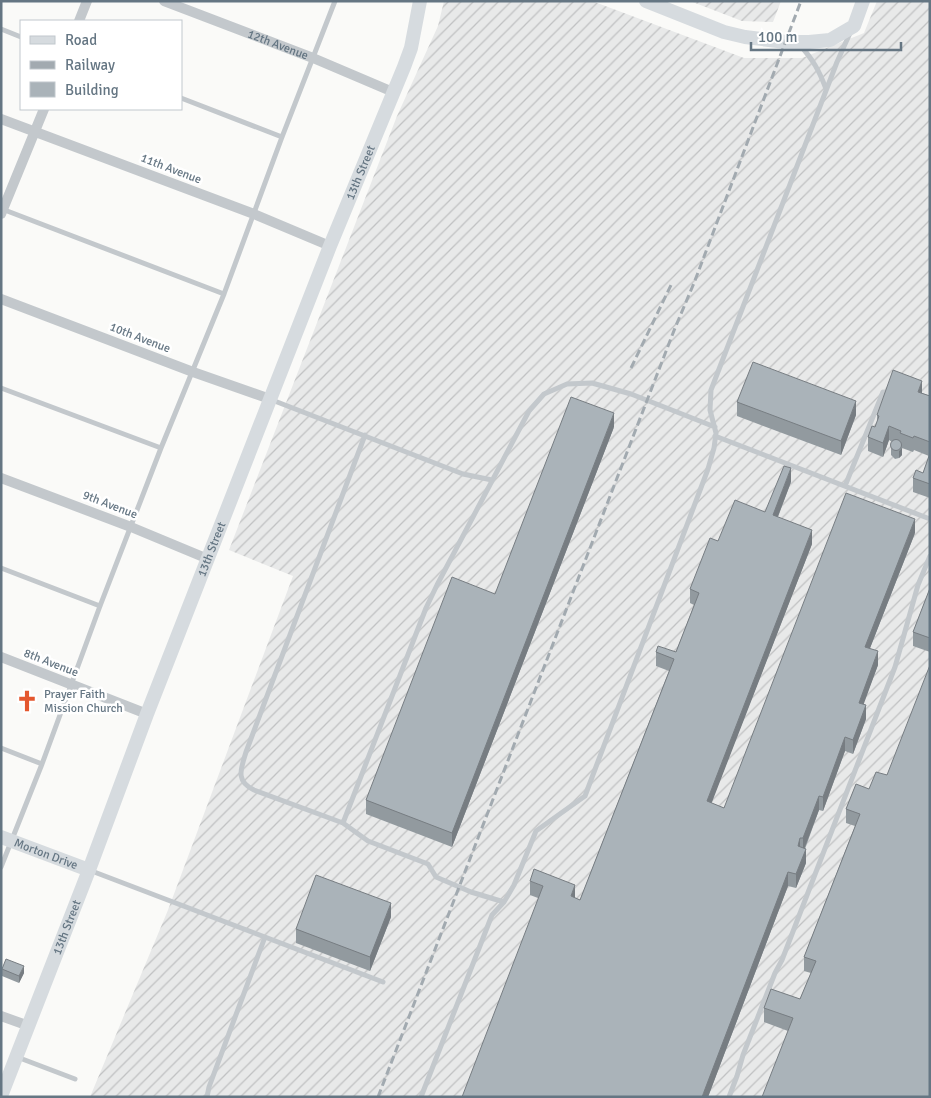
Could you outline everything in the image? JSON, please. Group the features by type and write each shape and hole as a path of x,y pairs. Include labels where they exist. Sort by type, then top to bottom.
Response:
{"street":[{"path":"79,20 87,1"},
{"name":"12th Avenue","path":"164,1 313,58 393,92"},
{"name":"13th Street","path":"1,1096 270,399 411,48 420,1"},
{"path":"646,1 731,34 786,42 830,40 854,26 863,1"},
{"path":"2,210 44,110"},
{"name":"11th Avenue","path":"1,119 254,214 330,246"},
{"name":"10th Avenue","path":"1,299 192,372 270,399"},
{"name":"9th Avenue","path":"1,478 131,526 208,559"},
{"name":"8th Avenue","path":"1,657 147,714"},
{"name":"Morton Drive","path":"6,840 89,870"},
{"path":"1,1016 29,1026"}],"lane":[{"path":"1,868 6,840 42,764 100,606 161,448 224,294 335,1"},
{"path":"421,1097 492,915 504,902 514,886 536,831 585,796 708,469 716,436 710,410 711,390 837,62 854,26"},
{"path":"1,29 20,36"},
{"path":"798,42 814,62 826,90"},
{"path":"182,98 282,137"},
{"path":"2,210 224,294"},
{"path":"343,823 426,608 529,411 544,394 567,384 592,383 631,394 715,427"},
{"path":"1,388 161,448"},
{"path":"844,486 883,392"},
{"path":"270,399 463,474 492,480"},
{"path":"365,435 246,752 241,772 242,780 254,790 343,823 368,841 428,864 436,877 471,892 504,902"},
{"path":"716,436 930,519"},
{"path":"729,1097 750,1037 775,973 786,951 895,667 918,585 930,556"},
{"path":"1,568 100,606"},
{"path":"1,748 42,764"},
{"path":"89,870 383,982"},
{"path":"208,1097 209,1087 265,937"},
{"path":"16,1057 74,1079"}],"shaded area":[{"path":"444,1 592,1 744,58 802,58 864,33 877,1 930,1 930,1097 90,1097 168,910 293,576 229,550 397,116 438,26"},
{"path":"690,1 781,1 773,22 742,21"}],"building":[{"path":"753,362 856,401 841,441 737,402"},
{"path":"893,370 922,381 918,392 930,396 930,442 900,433 901,431 889,426 883,443 868,437 872,426 875,427 879,416 877,415"},
{"path":"571,397 614,413 452,833 366,800 452,577 495,594"},
{"path":"896,439 902,445 896,451 890,445"},
{"path":"930,453 930,484 913,478 916,470 923,473"},
{"path":"784,466 791,468 773,515 812,530 707,801 724,808 846,493 915,519 865,647 878,651 859,703 866,705 853,740 845,737 823,797 819,796 803,838 800,838 798,846 806,849 796,874 788,872 702,1097 462,1097 543,886 530,881 534,869 575,885 571,896 580,900 674,659 656,652 658,646 676,652 699,593 690,589 710,538 718,541 735,500 765,512"},
{"path":"930,588 930,638 913,632"},
{"path":"930,665 930,1097 762,1097 793,1018 764,1008 771,989 800,999 816,961 804,957 860,814 846,809 856,784 869,789 876,772 887,775"},
{"path":"316,875 391,903 370,957 296,929"},
{"path":"6,959 24,966 19,976 2,969"}],"railway":[{"path":"378,1097 694,283 801,1"},
{"path":"631,368 672,283"}],"place":[{"name":"Prayer Faith Mission Church","path":"27,701"}]}
